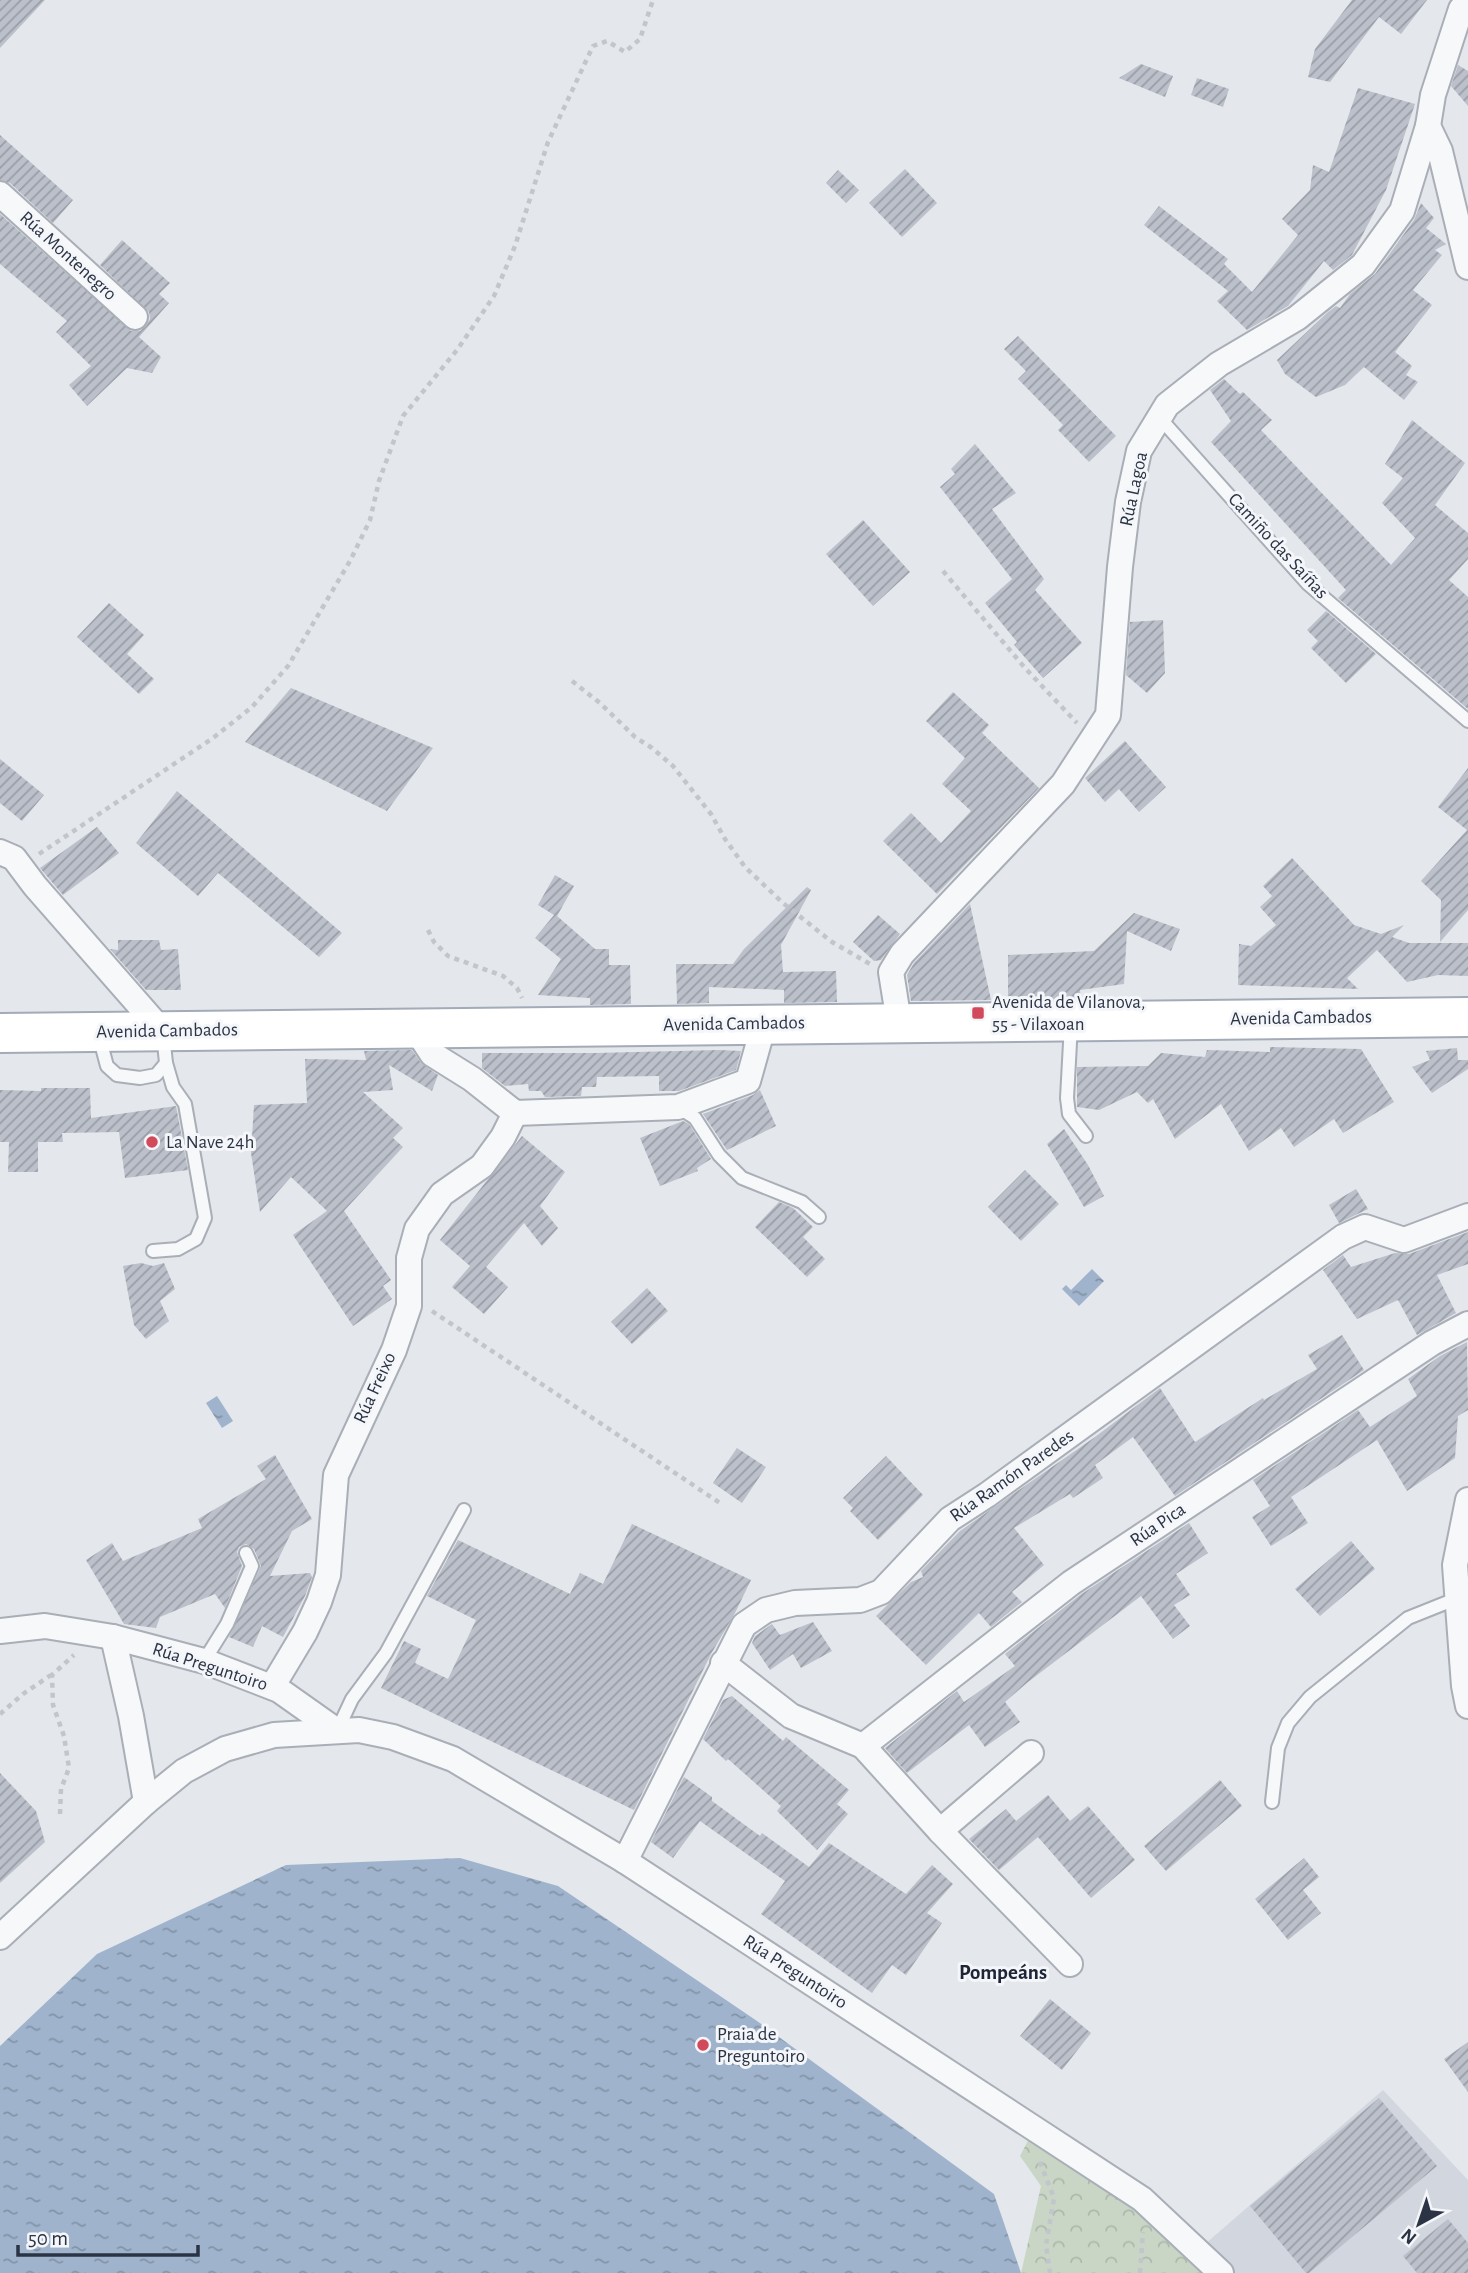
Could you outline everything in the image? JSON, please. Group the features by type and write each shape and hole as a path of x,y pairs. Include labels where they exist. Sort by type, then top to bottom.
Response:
{"main road":[{"name":"Avenida Cambados","path":"0,1033 98,1032 164,1047 415,1028 1468,1017"}],"street":[{"name":"Rúa Lagoa","path":"891,972 902,954 1063,783 1108,715 1120,567 1128,502 1139,451 1167,405 1219,364 1297,318 1363,265 1402,211 1428,126 1433,95 1461,6"},
{"path":"1428,126 1440,151 1468,267"},
{"name":"Rúa Montenegro","path":"0,194 135,317"},
{"path":"7,855 164,1047"},
{"path":"891,972 899,1023"},
{"path":"415,1028 432,1054 471,1079 515,1113 678,1107 748,1082 764,1024"},
{"name":"Rúa Freixo","path":"272,1688 305,1632 328,1576 336,1475 394,1350 410,1306 409,1258 417,1229 442,1194 482,1166 503,1138 515,1113"},
{"name":"Rúa Ramón Paredes","path":"625,1861 744,1625 766,1610 795,1603 860,1600 881,1592 950,1518 987,1495 1343,1237 1366,1227 1404,1240 1468,1216"},
{"name":"Rúa Pica","path":"863,1745 1071,1583 1432,1343 1468,1324"},
{"path":"1468,1500 1455,1564 1463,1597 1464,1686 1468,1706"},
{"name":"Rúa Preguntoiro","path":"0,1632 45,1626 113,1637 204,1661 279,1690 337,1731"},
{"path":"113,1637 131,1716 146,1802"},
{"path":"723,1663 791,1716 863,1745 940,1831 1070,1964"},
{"name":"Rúa Preguntoiro","path":"0,1937 146,1802 184,1771 225,1749 274,1735 359,1730 393,1737 453,1759 625,1861 1142,2199 1221,2273"},
{"path":"940,1831 1031,1753"}],"lane":[{"name":"Camiño das Saíñas","path":"1159,417 1308,583 1468,721"},
{"path":"1071,1021 1067,1098 1069,1114 1086,1136"},
{"path":"153,1251 178,1249 196,1239 205,1218 185,1104 173,1087 164,1047"},
{"path":"678,1107 695,1118 719,1155 742,1178 802,1202 820,1217"},
{"path":"337,1731 352,1699 386,1653 464,1510"},
{"path":"204,1661 227,1624 252,1566 246,1553"},
{"path":"1272,1802 1278,1748 1288,1723 1310,1697 1408,1618 1463,1597"}],"path":[{"path":"7,855 40,853 191,753 252,707 288,666 350,561 370,520 379,481 403,416 457,350 494,296 515,246 548,142 593,46 607,41 625,52 640,39 653,0"},
{"path":"943,571 1025,668 1093,738"},
{"path":"572,681 600,703 635,737 673,766 711,814 745,867 783,903 832,942 871,965 891,972"},
{"path":"428,930 434,942 448,956 503,976 517,988 526,1007 525,1026"},
{"path":"410,1306 436,1312 723,1505"},
{"path":"0,1714 23,1694 52,1675 72,1656 113,1637"},
{"path":"52,1675 54,1705 64,1736 69,1768 61,1789 60,1814"},
{"path":"1034,2129 1040,2160 1054,2197 1046,2245 1050,2273"},
{"path":"1140,2273 1143,2245 1142,2199"}],"shaded area":[{"path":"1383,2090 1468,2180 1468,2273 1220,2273 1197,2251"}],"green space":[{"path":"1034,2129 1220,2273 1021,2273 1041,2186 1020,2156"}],"water":[{"path":"1092,1269 1104,1281 1079,1306 1062,1289 1066,1285 1071,1290"},
{"path":"217,1396 233,1421 222,1428 206,1403"},
{"path":"460,1858 558,1886 757,2021 994,2194 1021,2273 0,2273 0,2046 97,1954 286,1865"}],"building":[{"path":"0,0 45,0 0,48"},
{"path":"1352,0 1427,0 1401,34 1379,17 1330,82 1308,77 1315,49"},
{"path":"1141,64 1173,76 1165,97 1119,78"},
{"path":"1458,65 1468,71 1468,106 1451,86"},
{"path":"1197,78 1229,89 1223,107 1191,95"},
{"path":"1358,88 1415,104 1386,190 1352,255 1333,270 1324,261 1288,306 1247,330 1217,301 1228,291 1144,225 1159,206 1228,259 1224,264 1252,292 1298,235 1282,219 1310,190 1313,165 1329,172"},
{"path":"0,135 73,200 53,223 10,183 0,180"},
{"path":"905,169 937,203 902,237 869,203"},
{"path":"838,170 859,190 846,203 826,183"},
{"path":"1421,203 1434,218 1426,228 1446,244 1435,250 1442,255 1413,290 1432,305 1395,352 1412,366 1406,375 1418,382 1404,400 1364,367 1345,385 1316,397 1285,374 1277,360 1328,312 1336,306 1340,308 1350,294 1375,274 1414,220"},
{"path":"0,214 131,331 140,331 146,326 150,319 149,312 100,265 122,240 170,283 159,294 169,303 139,337 161,357 152,373 127,368 87,406 69,385 91,366 56,332 67,321 0,264"},
{"path":"1018,336 1116,436 1089,462 1058,430 1063,425 1018,379 1026,371 1004,349"},
{"path":"1224,379 1240,394 1243,392 1272,420 1261,430 1391,565 1415,538 1382,503 1403,478 1385,464 1412,420 1465,463 1435,505 1468,533 1468,559 1449,580 1468,597 1468,709 1338,598 1346,590 1211,442 1231,421 1210,390"},
{"path":"975,444 1016,493 992,509 1044,579 1035,590 1082,643 1043,678 1014,645 1017,642 985,603 1012,579 940,487 955,474 951,469"},
{"path":"863,520 910,572 873,606 826,554"},
{"path":"109,603 144,635 127,654 154,679 139,694 77,637"},
{"path":"1326,611 1376,654 1346,683 1311,648 1318,641 1307,630"},
{"path":"1163,620 1165,673 1147,693 1126,675 1130,622"},
{"path":"291,688 433,748 387,811 245,742"},
{"path":"953,692 989,725 982,733 1039,788 937,894 883,841 911,813 941,843 971,811 942,784 965,758 926,721"},
{"path":"1125,741 1166,787 1139,812 1119,789 1105,802 1085,778"},
{"path":"0,759 44,795 22,821 0,803"},
{"path":"1468,768 1468,910 1440,942 1441,900 1421,881 1467,830 1438,807"},
{"path":"177,791 342,933 319,957 218,873 198,896 136,843"},
{"path":"97,827 119,853 63,895 40,868"},
{"path":"1292,858 1354,925 1381,934 1404,925 1392,937 1409,943 1468,943 1468,976 1438,975 1407,982 1377,950 1347,978 1358,989 1238,985 1239,944 1251,946 1276,925 1260,907 1272,896 1263,886"},
{"path":"555,875 574,886 557,916 595,949 609,949 609,965 630,965 631,1004 590,1005 590,998 538,995 561,959 535,938 554,915 538,905"},
{"path":"807,887 811,890 781,945 783,972 836,971 837,1002 784,1003 784,990 709,987 709,1003 677,1004 676,964 733,964 744,949"},
{"path":"970,904 991,1000 911,1001 907,975 914,963"},
{"path":"1134,913 1180,929 1171,951 1127,931 1124,984 1080,990 1081,999 1008,1000 1008,955 1094,951"},
{"path":"878,915 900,934 881,960 874,961 853,942"},
{"path":"118,940 159,940 161,950 178,949 181,990 146,990 110,949 118,950"},
{"path":"1270,1047 1361,1049 1394,1102 1343,1133 1334,1119 1294,1147 1281,1128 1249,1151 1221,1104 1175,1139 1153,1099 1148,1103 1137,1092 1099,1110 1077,1107 1077,1067 1148,1066 1161,1053 1205,1057 1207,1050 1270,1052"},
{"path":"1457,1048 1458,1060 1468,1060 1468,1069 1432,1093 1412,1067 1430,1060 1426,1051"},
{"path":"412,1050 421,1063 438,1075 432,1091 389,1065 393,1090 363,1092 403,1128 393,1138 403,1147 344,1211 391,1280 383,1286 392,1299 353,1326 293,1235 327,1211 291,1177 260,1212 251,1153 254,1105 307,1103 305,1059 366,1060 364,1051"},
{"path":"741,1051 736,1070 679,1091 659,1091 659,1076 597,1077 596,1087 582,1087 581,1096 545,1097 541,1091 529,1091 528,1084 505,1086 482,1068 482,1053"},
{"path":"41,1088 90,1088 91,1118 176,1106 188,1170 125,1178 119,1132 62,1133 63,1142 38,1142 38,1172 8,1172 9,1142 0,1142 0,1090 41,1091"},
{"path":"760,1090 776,1126 727,1150 703,1114"},
{"path":"683,1121 689,1124 711,1159 697,1168 698,1171 660,1186 640,1138"},
{"path":"1064,1129 1088,1165 1104,1196 1084,1207 1047,1144"},
{"path":"522,1136 565,1172 540,1206 558,1228 542,1246 524,1223 486,1267 508,1287 484,1314 452,1287 470,1266 440,1240"},
{"path":"1025,1170 1059,1204 1021,1241 988,1207"},
{"path":"1356,1189 1368,1209 1339,1223 1329,1205"},
{"path":"779,1202 793,1208 813,1227 803,1237 825,1259 807,1277 755,1227"},
{"path":"1468,1232 1468,1264 1437,1275 1456,1313 1417,1335 1398,1300 1357,1319 1323,1270 1343,1255 1351,1267 1395,1253 1409,1254"},
{"path":"141,1263 153,1266 164,1263 175,1289 160,1301 169,1321 146,1339 134,1325 123,1266"},
{"path":"647,1288 668,1311 632,1344 611,1322"},
{"path":"1342,1335 1364,1370 1175,1496 1133,1437 1095,1465 1103,1478 1073,1498 1070,1494 1014,1528 1044,1565 1012,1592 1022,1602 991,1627 979,1613 926,1665 876,1616 911,1582 923,1577 921,1571 960,1531 1160,1388 1195,1442 1263,1398 1264,1400 1317,1369 1308,1355"},
{"path":"1467,1342 1468,1410 1458,1416 1455,1458 1407,1491 1377,1440 1291,1497 1308,1523 1271,1546 1252,1517 1270,1506 1253,1480 1358,1410 1370,1427 1417,1396 1408,1379 1440,1356"},
{"path":"737,1448 766,1467 742,1503 713,1483"},
{"path":"275,1455 312,1519 292,1531 270,1576 310,1573 312,1577 283,1637 262,1626 253,1647 229,1637 261,1566 254,1549 246,1544 239,1547 237,1552 242,1566 225,1608 215,1594 160,1617 156,1628 124,1624 86,1560 112,1543 123,1561 202,1528 198,1519 266,1479 257,1466"},
{"path":"886,1456 923,1495 878,1540 850,1511 853,1508 843,1498"},
{"path":"1189,1523 1208,1553 1176,1574 1190,1595 1174,1605 1190,1626 1173,1639 1141,1596 1005,1702 1020,1722 985,1747 969,1725 907,1773 885,1748 957,1691 964,1702 1015,1666 1005,1654 1080,1595"},
{"path":"632,1524 751,1580 711,1654 634,1810 381,1688 404,1641 421,1649 415,1663 448,1679 476,1620 427,1596 458,1540 570,1594 580,1573 603,1584"},
{"path":"1351,1541 1375,1569 1320,1616 1295,1589"},
{"path":"813,1622 832,1651 801,1668 793,1654 770,1670 752,1643 755,1636 772,1624 780,1635"},
{"path":"732,1696 783,1741 786,1737 849,1790 837,1804 848,1814 817,1850 777,1811 781,1806 703,1739 723,1700"},
{"path":"0,1773 36,1811 45,1842 0,1883"},
{"path":"684,1777 760,1836 762,1833 809,1867 829,1843 906,1894 932,1865 953,1884 927,1913 942,1923 906,1975 892,1965 872,1993 761,1914 785,1881 700,1821 673,1858 651,1842"},
{"path":"1220,1780 1242,1806 1166,1871 1144,1846"},
{"path":"1048,1795 1070,1821 1088,1806 1135,1860 1091,1898 1038,1837 999,1870 969,1839 1006,1809 1016,1821"},
{"path":"1304,1858 1319,1877 1303,1890 1321,1913 1288,1940 1255,1899"},
{"path":"1050,1999 1091,2033 1062,2070 1020,2036"},
{"path":"1468,2042 1468,2092 1444,2059"},
{"path":"1379,2098 1437,2166 1306,2273 1250,2206"},
{"path":"1448,2219 1468,2243 1468,2273 1417,2273 1403,2256"}],"place":[{"name":"Avenida de Vilanova, 55 - Vilaxoan","path":"978,1013"},
{"name":"La Nave 24h","path":"152,1142"},
{"name":"Praia de Preguntoiro","path":"703,2045"}],"district":[{"name":"Pompeáns","path":"1003,1972"}]}
